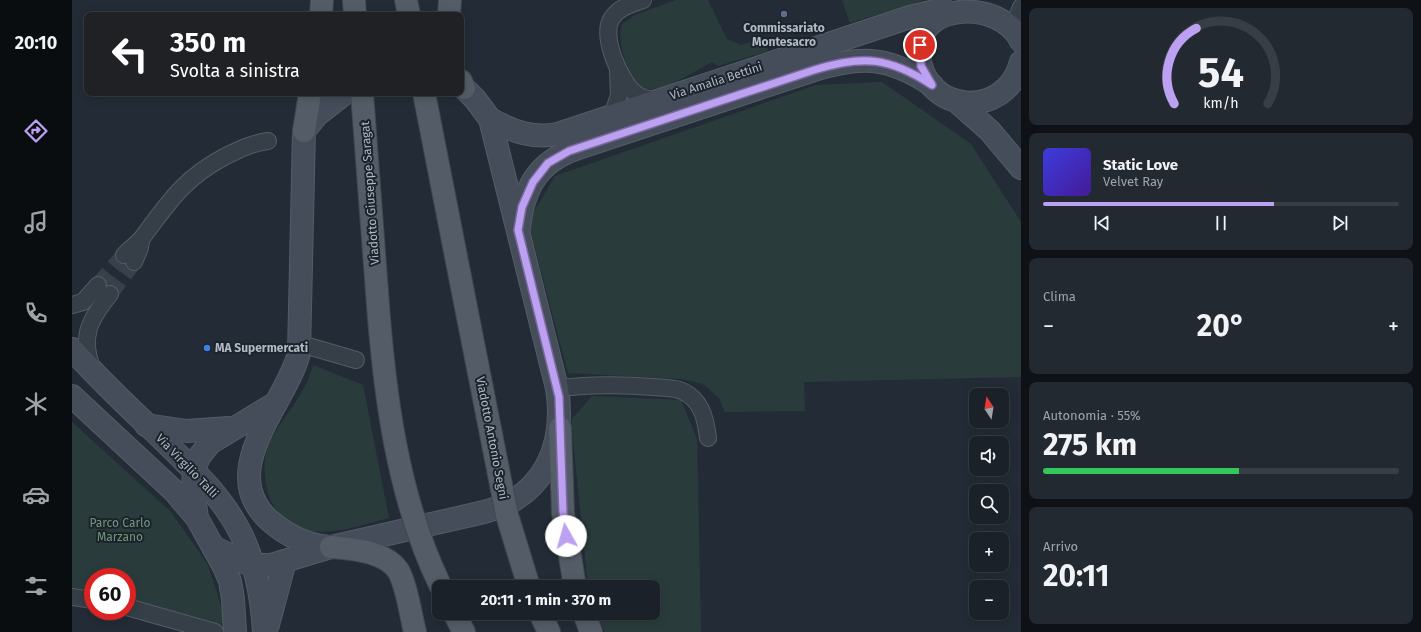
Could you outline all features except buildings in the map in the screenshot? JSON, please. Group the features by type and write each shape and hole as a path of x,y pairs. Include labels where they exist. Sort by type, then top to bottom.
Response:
{"main road":[{"path":"321,12 322,0"},
{"path":"354,0 355,12"},
{"path":"449,12 450,0"},
{"path":"304,131 310,96"},
{"name":"Viadotto Giuseppe Saragat","path":"362,96 380,331 390,411 403,479 419,534 438,580"},
{"name":"Viadotto Antonio Segni","path":"425,96 507,515 527,580"},
{"path":"560,428 563,512 574,580"},
{"path":"331,547 370,554 394,566 401,578 415,632"},
{"path":"458,620 464,632"},
{"path":"543,620 549,632"},
{"path":"587,620 591,632"}],"street":[{"path":"643,0 622,8 615,14 609,23 608,37 618,70 627,85 636,94 644,99 658,100"},
{"name":"Via Amalia Bettini","path":"490,119 518,133 544,136 558,134 910,17 968,0 987,3 1001,10 1019,24"},
{"path":"932,85 921,66 920,45 928,24 951,4"},
{"path":"518,230 522,207 533,182 548,163 569,151 814,70 840,63 883,62 907,70 932,85 941,94 956,101 990,131 1021,168"},
{"path":"956,101 976,103 994,98 1012,82 1021,62"},
{"path":"612,116 619,95 618,70"},
{"path":"213,547 233,558 253,565 271,565 331,547 484,512 510,504 532,485 542,472 554,450 560,428 560,405 557,388 490,119 464,87"},
{"path":"331,547 312,544 285,533 266,517 254,497 249,477 251,458 260,434 293,373 301,344 302,169 304,131 318,115 341,96"},
{"path":"129,259 140,248 141,240 169,200 193,176 232,153 254,144 268,141"},
{"path":"76,306 104,290 87,334 88,356 97,376"},
{"path":"301,344 356,360"},
{"name":"Via Virgilio Talli","path":"72,349 146,425 194,470 216,495 231,516 243,538 253,565 261,598 265,632"},
{"path":"557,388 611,384 666,388 683,391 695,400 702,410 708,438"},
{"path":"72,396 174,491 197,518 230,580 235,632"},
{"path":"197,518 194,490 194,470 199,457 207,446 277,403"},
{"path":"146,425 198,432 227,429 239,425"},
{"path":"265,632 285,561"},
{"path":"72,597 84,599"},
{"path":"136,610 215,632"}],"green space":[{"path":"676,0 708,0 727,39 741,45 764,38 768,51 718,66 712,62 669,85 650,90 642,89 632,76 624,58 621,39 622,24 635,15"},
{"path":"842,0 925,0 850,23"},
{"path":"882,82 971,144 1021,222 1021,377 804,382 805,411 725,412 719,398 703,384 682,379 568,373 528,222 555,176 816,85"},
{"path":"313,365 363,385 389,518 348,529 321,532 307,530 295,525 283,517 271,501 267,489 265,472 267,449 305,387"},
{"path":"592,396 681,400 697,439 701,632 605,632 599,620 660,620 660,580 587,580 571,420"},
{"name":"Parco Carlo Marzano","path":"72,422 171,512 208,565 226,622 221,624 136,600 136,568 84,568 84,590 72,588"}],"tunnel":[{"path":"98,285 124,255"},
{"path":"110,294 134,262"}],"place":[{"name":"Commissariato Montesacro","path":"784,14"},
{"name":"MA Supermercati","path":"207,348"}],"route":[{"path":"566,536 562,495 559,397 518,230 522,207 529,187 536,176 548,163 569,151 814,70 840,63 875,61 892,64 907,70 932,85 921,66 919,55 920,45"}]}
